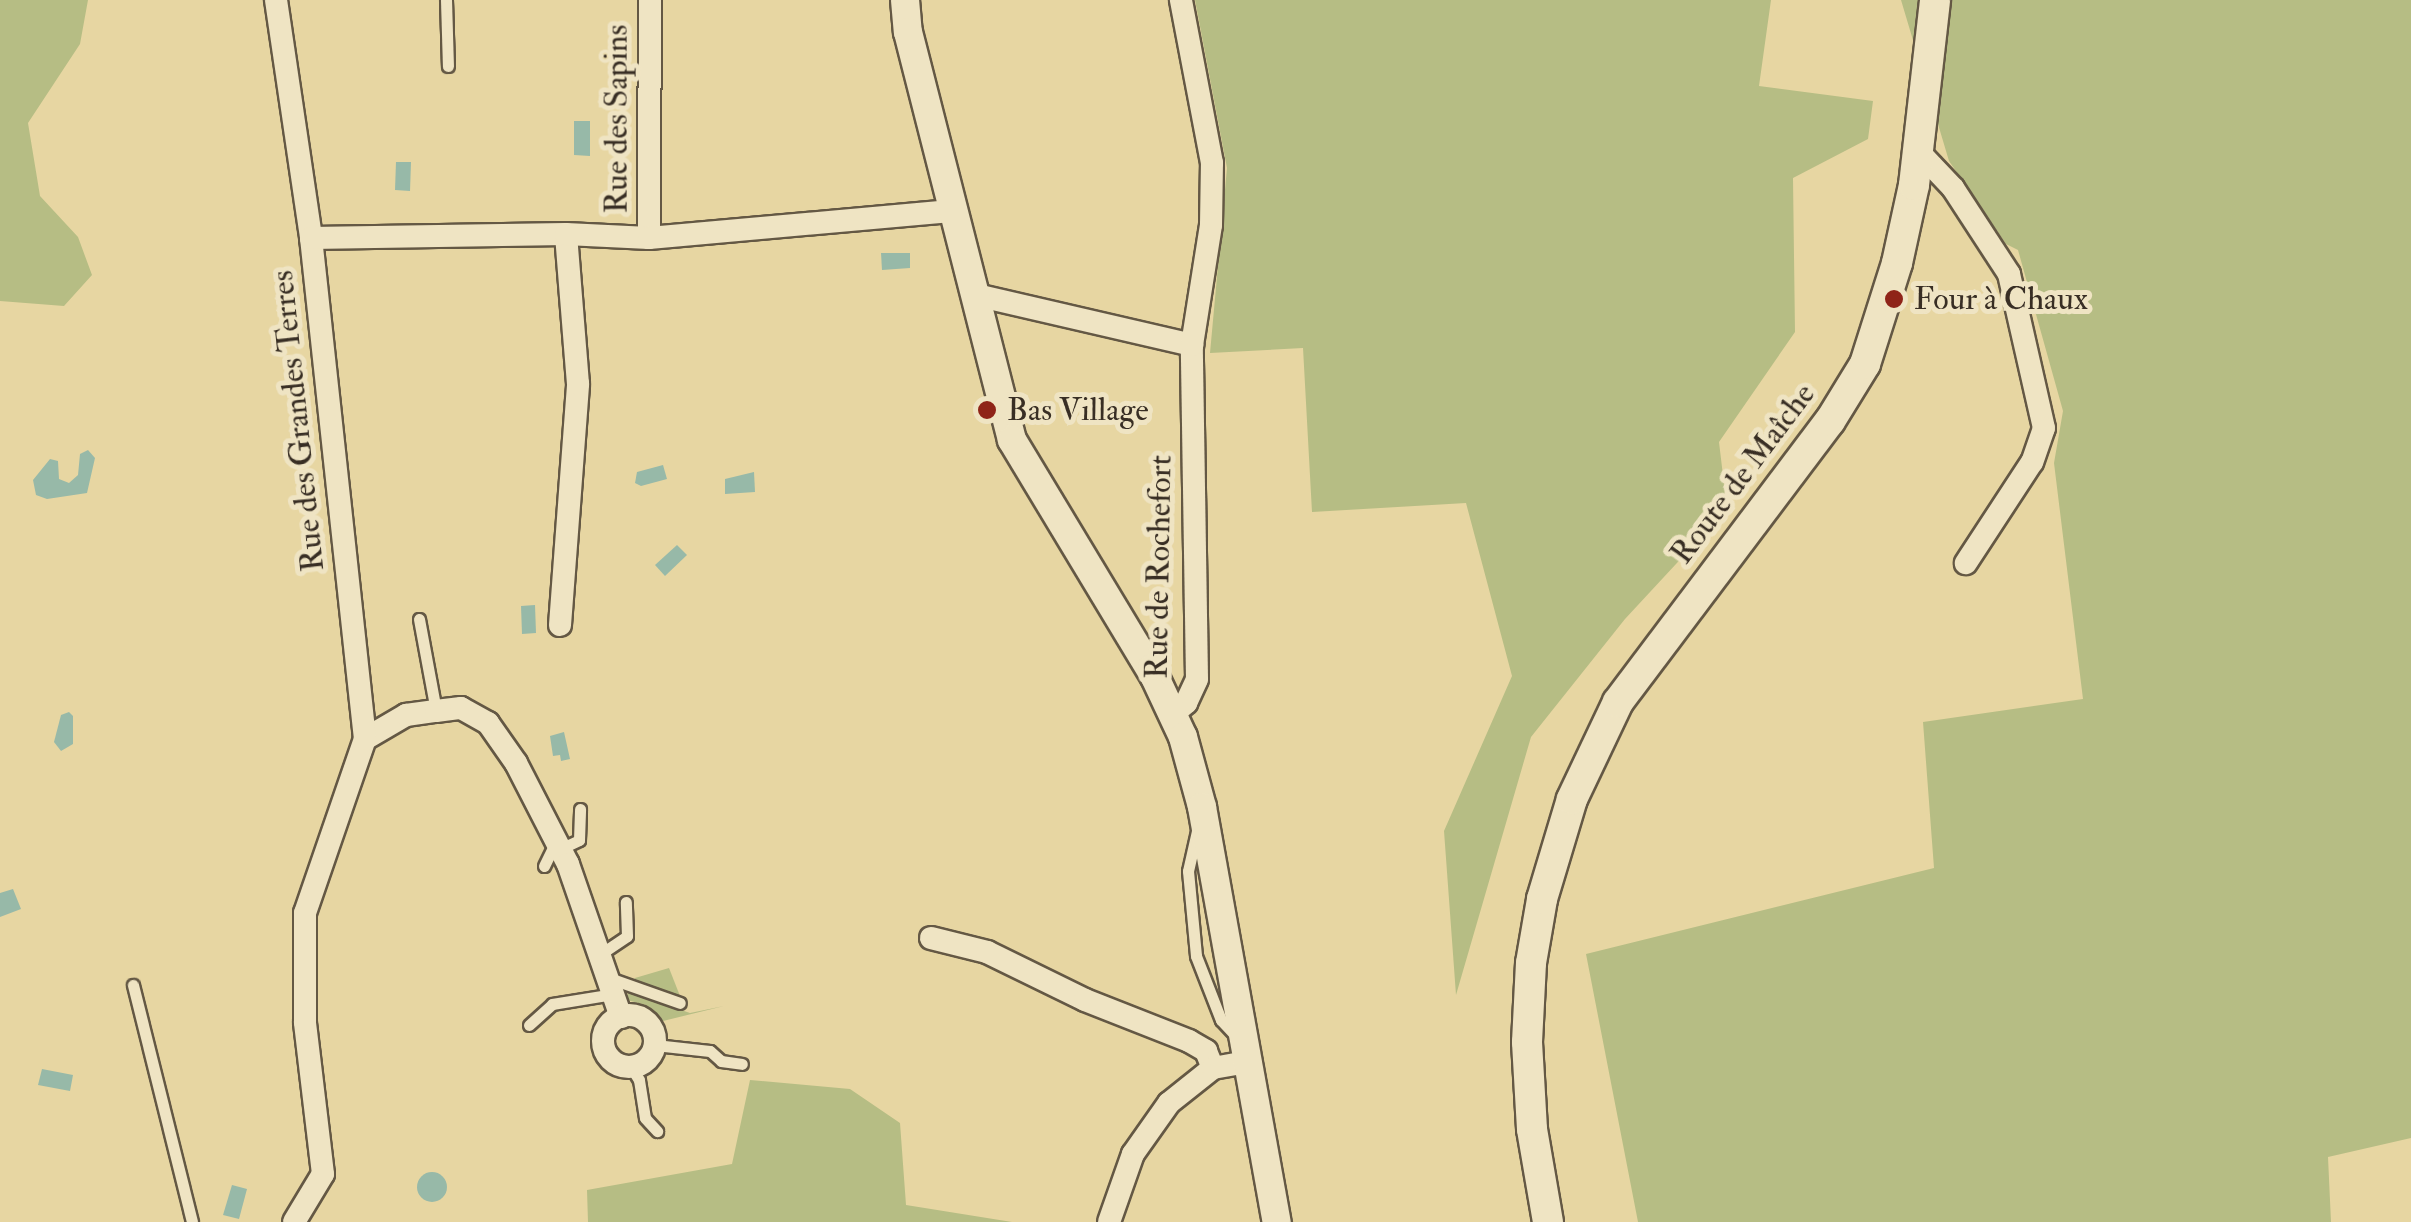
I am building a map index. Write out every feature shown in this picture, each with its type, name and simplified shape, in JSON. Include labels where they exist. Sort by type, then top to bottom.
[{"type":"main road","name":"Route de Maîche","points":[[1548,1222],[1532,1129],[1527,1042],[1531,964],[1542,899],[1572,799],[1618,702],[1830,422],[1865,364],[1898,263],[1918,151],[1935,0]]},
{"type":"street","points":[[276,0],[311,238]]},
{"type":"street","name":"Rue des Sapins","points":[[648,238],[650,0]]},
{"type":"street","points":[[905,0],[908,32],[1012,440],[1174,713],[1202,808],[1277,1222]]},
{"type":"street","name":"Rue de Rochefort","points":[[1174,713],[1186,703],[1197,678],[1192,345],[1211,225],[1212,162],[1181,0]]},
{"type":"street","points":[[1918,151],[1953,188],[2009,274],[2044,428],[2032,462],[1966,564]]},
{"type":"street","name":"Rue des Grandes Terres","points":[[294,1222],[322,1174],[305,1022],[305,913],[364,740],[311,238],[566,234],[648,238],[954,211]]},
{"type":"street","points":[[560,624],[578,384],[566,234]]},
{"type":"street","points":[[976,295],[1192,345]]},
{"type":"street","points":[[364,740],[406,715],[460,708],[488,723],[516,763],[602,953],[621,1017]]},
{"type":"street","points":[[931,938],[987,952],[1085,1000],[1189,1041],[1206,1051],[1213,1068]]},
{"type":"street","points":[[621,1017],[646,1022],[655,1045],[647,1060],[631,1067],[615,1064],[603,1043],[608,1027],[621,1017]]},
{"type":"street","points":[[1109,1222],[1133,1154],[1168,1102],[1213,1068],[1246,1054]]},
{"type":"lane","points":[[446,0],[448,66]]},
{"type":"lane","points":[[419,619],[436,711]]},
{"type":"lane","points":[[554,852],[579,840],[580,809]]},
{"type":"lane","points":[[602,953],[626,936],[626,902]]},
{"type":"lane","points":[[133,985],[192,1222]]},
{"type":"lane","points":[[529,1025],[552,1004],[611,986],[680,1004]]},
{"type":"lane","points":[[655,1045],[710,1051],[720,1061],[742,1064]]},
{"type":"lane","points":[[631,1067],[639,1080],[645,1118],[657,1131]]},
{"type":"green space","points":[[0,0],[88,0],[80,44],[28,123],[40,196],[78,237],[92,275],[64,306],[0,301]]},
{"type":"green space","points":[[1195,0],[1771,0],[1759,86],[1873,101],[1868,139],[1793,178],[1795,332],[1719,442],[1727,509],[1625,619],[1531,737],[1456,995],[1444,831],[1512,676],[1466,503],[1312,512],[1303,348],[1210,353],[1227,168]]},
{"type":"green space","points":[[1901,0],[2411,0],[2411,1138],[2328,1157],[2331,1222],[1638,1222],[1586,954],[1934,868],[1923,722],[2083,699],[2054,463],[2063,411],[2018,250],[2006,244],[1949,161]]},
{"type":"green space","points":[[669,968],[680,996],[634,980],[635,978]]},
{"type":"green space","points":[[628,992],[690,1013],[724,1006],[663,1021],[646,1005],[627,1000]]},
{"type":"green space","points":[[750,1080],[850,1089],[900,1123],[906,1205],[1012,1222],[588,1222],[587,1190],[732,1164]]},
{"type":"shaded area","points":[[574,121],[590,121],[590,156],[574,155]]},
{"type":"shaded area","points":[[396,162],[411,162],[410,191],[395,190]]},
{"type":"shaded area","points":[[881,253],[910,253],[910,268],[882,270]]},
{"type":"shaded area","points":[[88,450],[95,458],[87,493],[47,499],[36,495],[33,480],[50,459],[58,461],[59,479],[69,483],[78,475],[80,454]]},
{"type":"shaded area","points":[[663,465],[667,479],[641,486],[635,483],[637,472]]},
{"type":"shaded area","points":[[754,472],[755,492],[725,494],[725,479]]},
{"type":"shaded area","points":[[677,545],[687,555],[665,576],[655,565]]},
{"type":"shaded area","points":[[535,605],[536,633],[522,634],[521,606]]},
{"type":"shaded area","points":[[69,712],[73,716],[73,744],[61,751],[54,742],[61,715]]},
{"type":"shaded area","points":[[564,732],[570,759],[561,761],[560,755],[553,756],[550,736]]},
{"type":"shaded area","points":[[13,889],[21,909],[0,917],[0,893]]},
{"type":"shaded area","points":[[42,1069],[73,1075],[70,1091],[38,1085]]},
{"type":"shaded area","points":[[432,1172],[446,1181],[447,1187],[438,1201],[432,1202],[418,1193],[417,1187],[426,1173]]},
{"type":"shaded area","points":[[232,1185],[247,1189],[239,1219],[223,1215]]},
{"type":"place","name":"Four à Chaux","points":[[1894,299]]},
{"type":"place","name":"Bas Village","points":[[987,410]]}]
